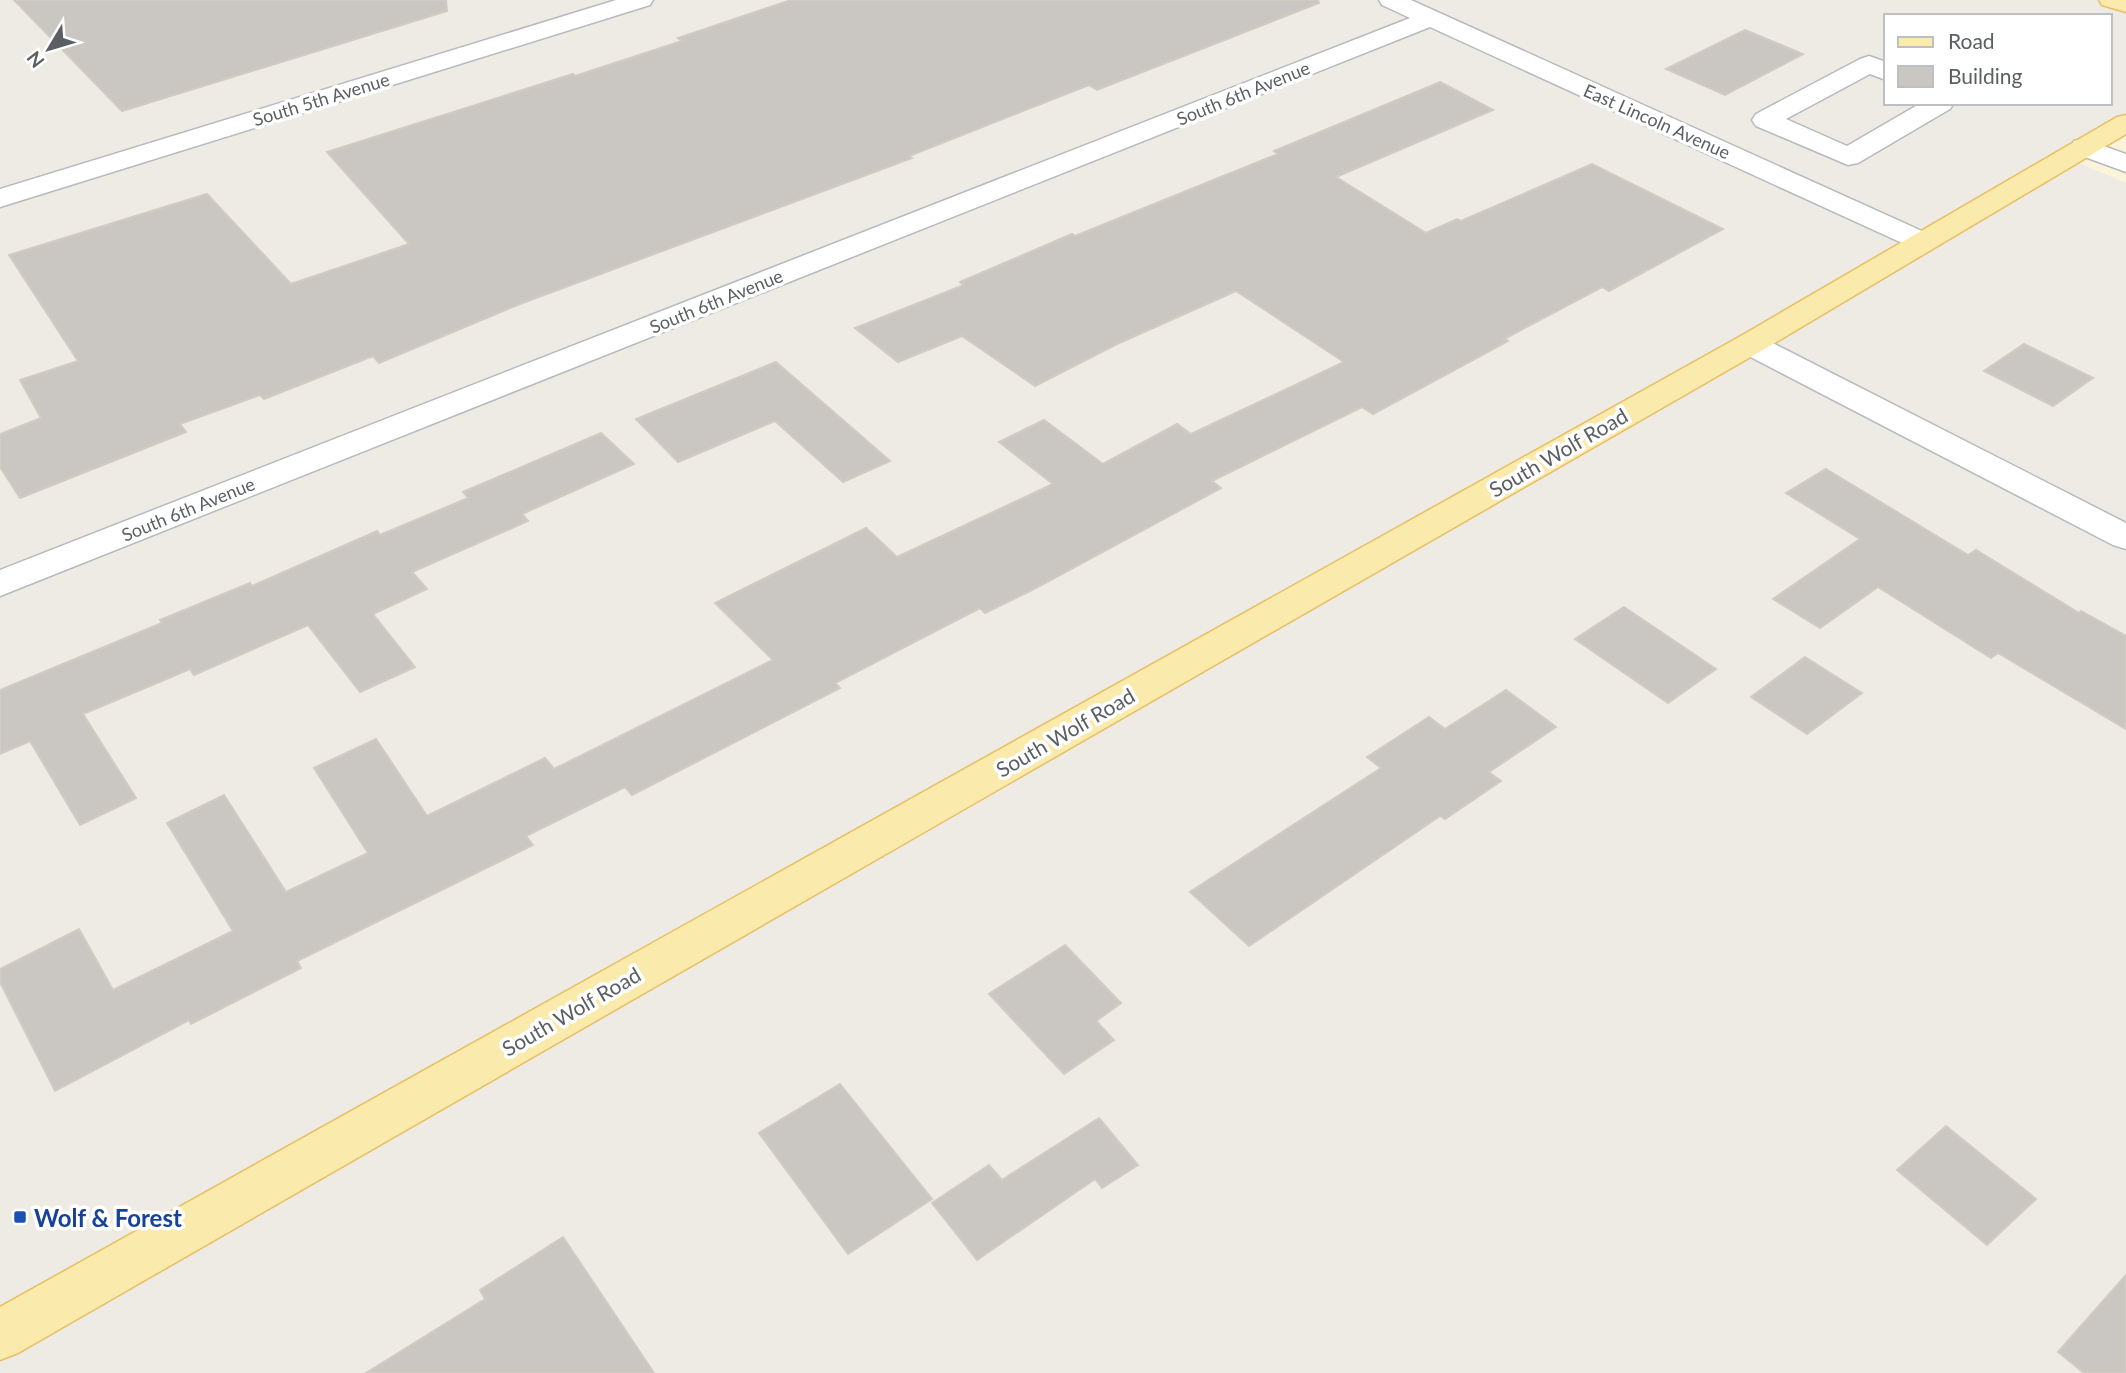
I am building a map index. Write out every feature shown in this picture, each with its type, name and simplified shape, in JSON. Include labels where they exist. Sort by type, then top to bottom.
[{"type":"main road","points":[[2111,0],[2126,5]]},
{"type":"main road","name":"South Wolf Road","points":[[0,1335],[1749,344],[2126,122]]},
{"type":"street","name":"South 5th Avenue","points":[[0,198],[641,0]]},
{"type":"street","name":"East Lincoln Avenue","points":[[1391,0],[1923,242]]},
{"type":"street","name":"South 6th Avenue","points":[[0,584],[1431,18]]},
{"type":"street","points":[[1712,146],[1869,64],[1884,71]]},
{"type":"street","points":[[1765,120],[1847,156],[1937,105]]},
{"type":"street","points":[[2084,147],[2126,164]]},
{"type":"street","points":[[1749,344],[2126,537]]},
{"type":"shaded area","points":[[2126,133],[2126,183],[2076,162]]},
{"type":"building","points":[[14,0],[446,0],[447,11],[122,111]]},
{"type":"building","points":[[791,0],[1318,0],[1319,3],[1097,90],[1089,85],[909,156],[912,158],[520,304],[379,363],[373,356],[264,399],[260,395],[180,424],[186,432],[20,498],[0,467],[0,434],[41,418],[20,380],[78,361],[9,255],[207,194],[291,284],[409,244],[327,152],[682,41],[678,38]]},
{"type":"building","points":[[1745,30],[1803,54],[1725,95],[1666,69]]},
{"type":"building","points":[[1440,82],[1493,110],[1336,177],[1426,233],[1457,219],[1461,221],[1592,164],[1723,229],[1609,291],[1602,287],[1373,414],[1362,407],[1212,481],[1221,488],[1034,589],[985,613],[980,608],[835,683],[840,688],[632,795],[625,787],[526,836],[533,845],[297,961],[301,968],[191,1024],[189,1020],[55,1091],[0,982],[0,969],[79,929],[113,990],[233,931],[167,823],[224,795],[286,892],[368,853],[314,768],[376,739],[427,816],[545,758],[554,769],[773,660],[715,603],[866,528],[897,557],[1053,484],[999,442],[1044,420],[1103,464],[1177,424],[1191,434],[1344,362],[1236,291],[1117,344],[1035,386],[962,336],[898,362],[855,328],[964,285],[960,282],[1072,234],[1075,236],[1278,154],[1274,151]]},
{"type":"building","points":[[2024,344],[2093,378],[2053,406],[1984,371]]},
{"type":"building","points":[[776,362],[890,461],[843,482],[775,421],[678,462],[636,419]]},
{"type":"building","points":[[601,433],[634,464],[522,514],[528,521],[412,572],[427,589],[373,614],[415,667],[360,692],[308,625],[194,675],[190,669],[83,714],[136,798],[80,825],[30,741],[0,754],[0,690],[162,623],[160,620],[250,583],[252,586],[377,531],[380,535],[468,498],[463,492]]},
{"type":"building","points":[[1826,469],[1968,555],[1976,550],[2079,613],[2081,611],[2126,636],[2126,729],[1998,653],[1991,658],[1878,587],[1820,628],[1773,599],[1860,539],[1786,493]]},
{"type":"building","points":[[1624,607],[1716,669],[1668,703],[1575,639]]},
{"type":"building","points":[[1805,657],[1862,693],[1807,734],[1751,697]]},
{"type":"building","points":[[1506,690],[1556,727],[1489,772],[1501,781],[1445,819],[1440,816],[1249,946],[1190,892],[1381,768],[1367,757],[1429,717],[1445,729]]},
{"type":"building","points":[[1065,945],[1121,1003],[1096,1021],[1114,1040],[1064,1074],[989,994]]},
{"type":"building","points":[[840,1084],[932,1199],[848,1254],[759,1133]]},
{"type":"building","points":[[1099,1118],[1138,1165],[1102,1188],[1095,1179],[977,1260],[932,1203],[989,1165],[1002,1180]]},
{"type":"building","points":[[1946,1126],[2036,1199],[1987,1245],[1897,1170]]},
{"type":"building","points":[[563,1237],[654,1373],[366,1373],[485,1299],[480,1290]]},
{"type":"building","points":[[2126,1275],[2126,1373],[2084,1373],[2058,1352]]},
{"type":"place","name":"Wolf & Forest","points":[[20,1217]]}]
